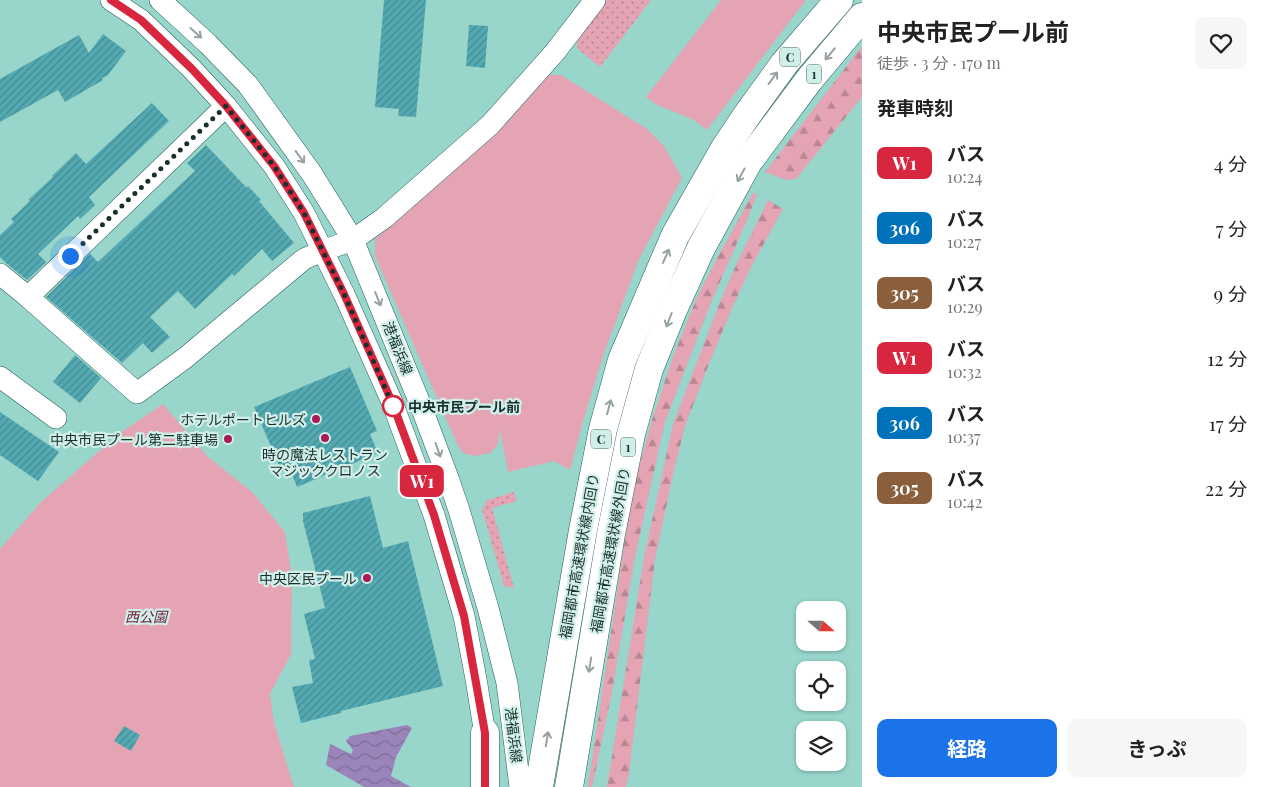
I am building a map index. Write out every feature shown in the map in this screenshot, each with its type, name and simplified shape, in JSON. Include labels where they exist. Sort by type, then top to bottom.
[{"type":"highway","name":"福岡都市高速環状線内回り","points":[[539,787],[583,530],[603,429],[622,360],[675,236],[725,148],[784,64],[839,0]]},
{"type":"highway","name":"福岡都市高速環状線外回り","points":[[569,787],[610,534],[631,434],[649,369],[701,248],[748,162],[809,80],[862,17]]},
{"type":"highway","points":[[485,733],[485,787]]},
{"type":"street","name":"港福浜線","points":[[111,0],[141,20],[192,69],[226,106],[274,166],[304,213],[344,294],[392,402],[434,515],[464,616],[485,733],[492,787]]},
{"type":"street","name":"港福浜線","points":[[160,0],[208,44],[248,85],[312,174],[353,240],[419,401],[459,510],[488,608],[507,683],[520,787]]},
{"type":"street","points":[[1,278],[28,296],[137,393],[185,358],[304,259],[353,240],[384,218],[490,125],[555,52],[595,0]]},
{"type":"street","points":[[28,296],[226,106]]},
{"type":"street","points":[[0,377],[56,418]]},
{"type":"green space","points":[[606,0],[651,0],[600,67],[578,49],[576,39]]},
{"type":"green space","points":[[721,0],[806,0],[707,130],[692,119],[657,105],[646,97]]},
{"type":"green space","points":[[862,46],[862,97],[796,179],[786,180],[765,172]]},
{"type":"green space","points":[[547,75],[561,75],[647,129],[664,146],[682,178],[638,261],[603,356],[570,470],[554,461],[508,472],[500,430],[498,444],[490,453],[475,456],[463,453],[457,444],[375,256],[375,239],[466,160]]},
{"type":"green space","points":[[753,193],[757,194],[748,218],[712,300],[665,422],[635,557],[611,697],[592,787],[588,787],[632,492],[652,420],[674,354],[698,295]]},
{"type":"green space","points":[[768,200],[783,209],[750,269],[733,306],[685,426],[655,559],[629,774],[626,787],[607,787],[644,557],[673,424],[720,302]]},
{"type":"green space","name":"西公園","points":[[163,404],[208,457],[252,492],[285,532],[292,578],[291,654],[270,694],[274,723],[294,787],[0,787],[0,549],[41,502],[120,433]]},
{"type":"green space","points":[[514,492],[517,501],[492,508],[514,588],[504,586],[482,510],[487,500]]},
{"type":"water","points":[[407,725],[412,728],[396,757],[391,776],[411,787],[364,787],[326,765],[330,744],[351,754],[353,750],[346,741],[350,736]]},
{"type":"building","points":[[384,0],[426,0],[416,117],[398,116],[399,109],[375,107]]},
{"type":"building","points":[[469,25],[488,26],[485,68],[466,66]]},
{"type":"building","points":[[103,34],[126,51],[108,75],[102,78],[103,80],[65,102],[58,90],[0,122],[0,79],[79,35],[89,53]]},
{"type":"building","points":[[152,103],[169,121],[89,197],[95,205],[80,219],[78,216],[38,254],[46,262],[27,280],[0,257],[0,235],[14,222],[11,219],[76,153],[86,164]]},
{"type":"building","points":[[206,145],[261,200],[259,201],[294,243],[272,261],[262,249],[195,309],[178,291],[150,317],[170,337],[152,353],[143,343],[122,363],[46,297],[90,254],[98,262],[195,171],[187,163]]},
{"type":"building","points":[[75,355],[101,378],[80,403],[53,382]]},
{"type":"building","name":"ホテルポートヒルズ","points":[[350,367],[377,431],[370,434],[378,453],[297,487],[290,469],[282,472],[254,407]]},
{"type":"building","points":[[0,412],[59,452],[38,481],[0,455]]},
{"type":"building","name":"中央区民プール","points":[[370,496],[383,548],[408,541],[443,686],[341,711],[341,713],[301,723],[292,687],[313,683],[309,660],[315,659],[304,614],[325,608],[303,521],[303,513]]},
{"type":"building","points":[[124,726],[140,735],[131,751],[114,741]]},
{"type":"bus line","name":"W1","points":[[111,0],[141,20],[192,69],[226,106],[274,166],[304,213],[344,294],[392,402],[434,515],[464,616],[485,733],[485,787]]},
{"type":"place","name":"中央市民プール前","points":[[393,406]]},
{"type":"place","name":"ホテルポートヒルズ","points":[[316,419]]},
{"type":"place","name":"時の魔法レストラン マジッククロノス","points":[[325,438]]},
{"type":"place","name":"中央市民プール第二駐車場","points":[[228,439]]},
{"type":"place","name":"中央区民プール","points":[[367,578]]},
{"type":"route","points":[[70,256],[226,106],[274,166],[304,213],[344,294],[393,406]]}]
